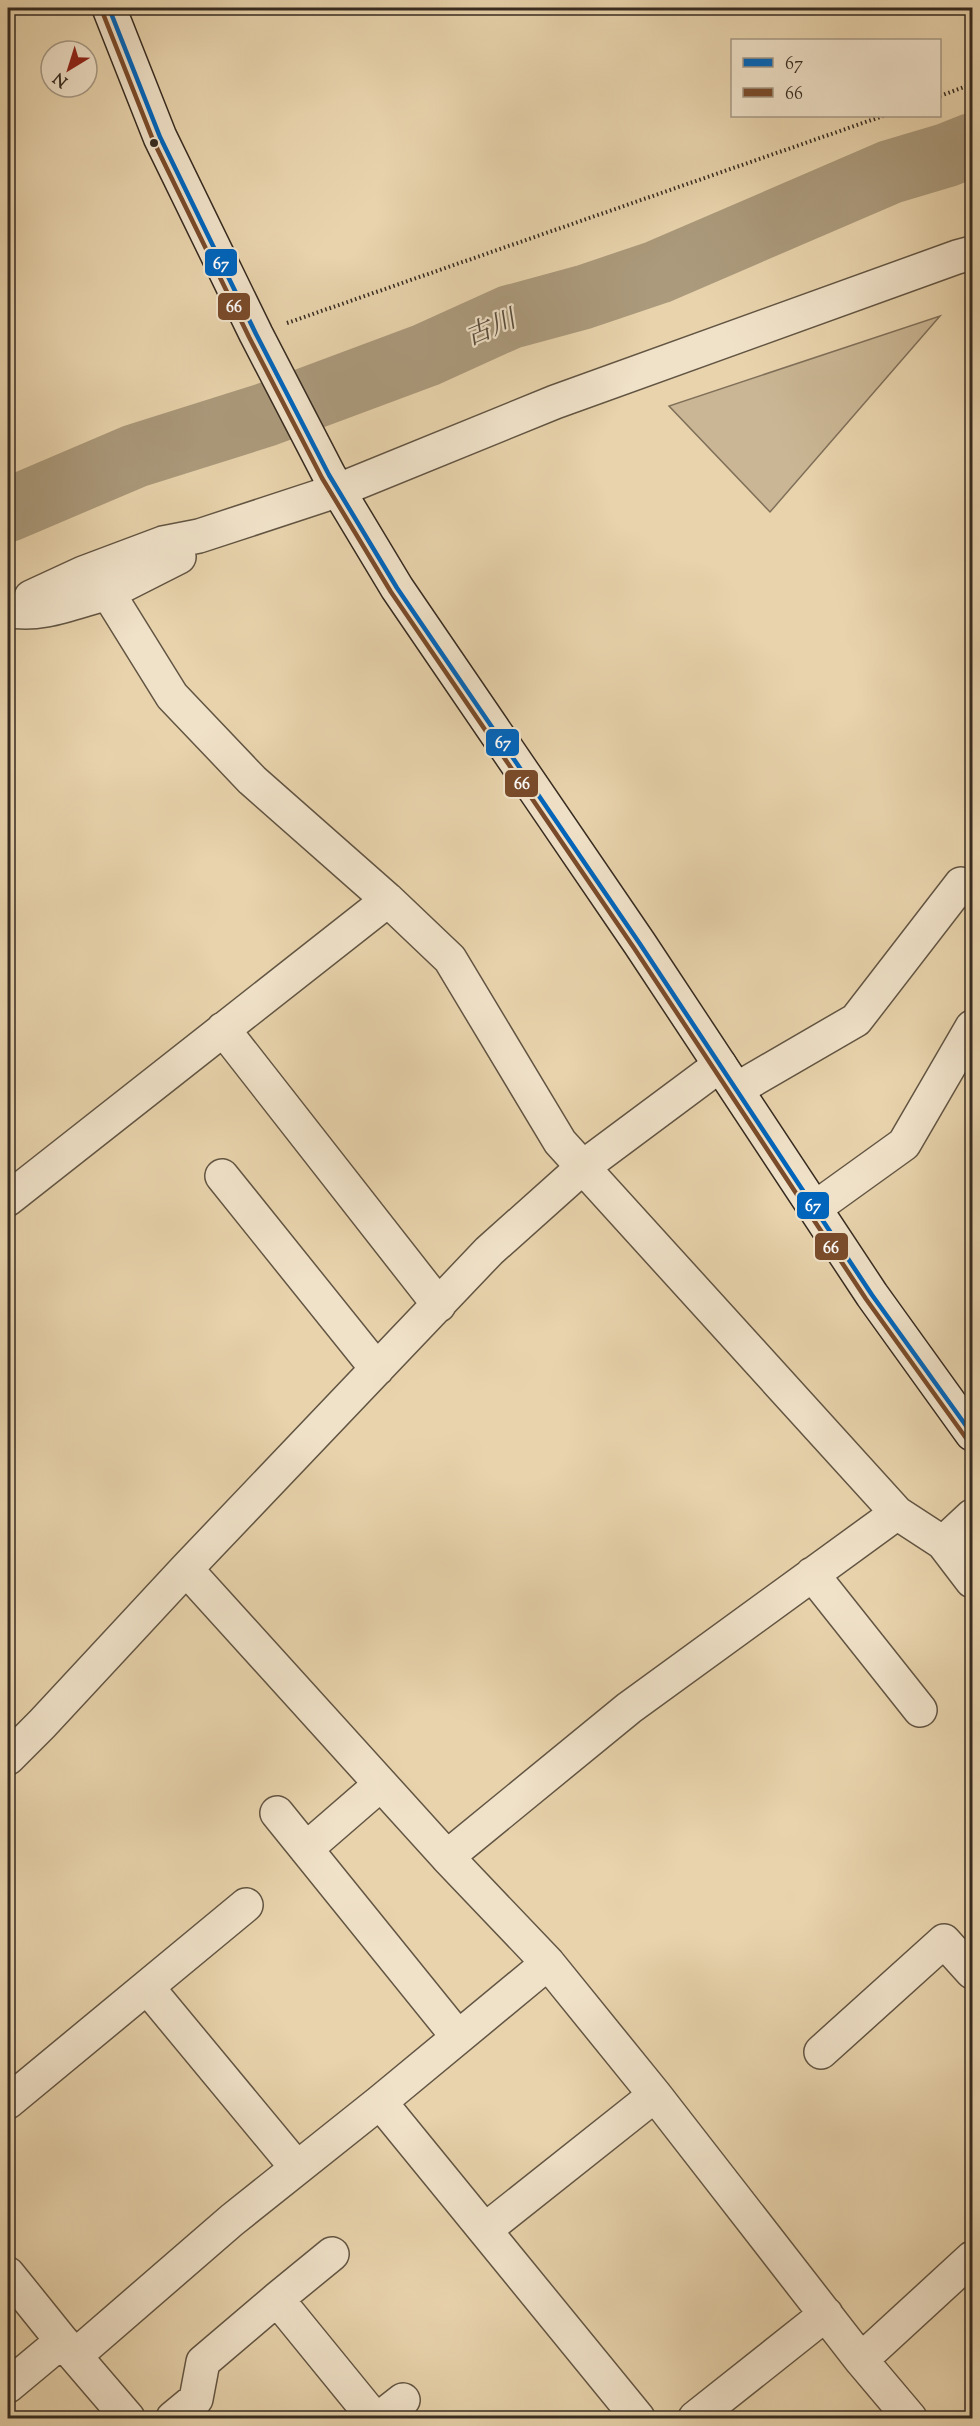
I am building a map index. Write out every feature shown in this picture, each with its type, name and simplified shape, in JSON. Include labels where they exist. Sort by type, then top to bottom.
[{"type":"street","points":[[109,8],[160,137],[260,344],[334,482],[397,588],[640,944],[872,1295],[972,1434]]},
{"type":"street","points":[[8,609],[82,573],[163,543],[199,536],[334,482],[972,253]]},
{"type":"street","points":[[8,609],[20,613],[45,609],[108,592],[178,557],[199,536]]},
{"type":"street","points":[[108,592],[172,696],[252,780],[388,900],[450,959],[560,1142],[897,1513],[943,1543],[972,1581]]},
{"type":"street","points":[[8,1758],[489,1251],[583,1167],[728,1077],[856,1020],[961,884],[972,892]]},
{"type":"street","points":[[8,1199],[388,900]]},
{"type":"street","points":[[815,1208],[904,1144],[972,1027]]},
{"type":"street","points":[[223,1029],[439,1305]]},
{"type":"street","points":[[222,1176],[377,1369]]},
{"type":"street","points":[[447,1857],[629,1708],[897,1513]]},
{"type":"street","points":[[943,1543],[972,1516]]},
{"type":"street","points":[[186,1569],[447,1857],[548,1963],[655,2095],[861,2360],[910,2418]]},
{"type":"street","points":[[812,1574],[920,1710]]},
{"type":"street","points":[[306,1849],[381,1784]]},
{"type":"street","points":[[276,1813],[458,2037]]},
{"type":"street","points":[[8,2102],[246,1905]]},
{"type":"street","points":[[821,2052],[944,1941],[972,1972]]},
{"type":"street","points":[[8,2386],[68,2349],[380,2102],[548,1963]]},
{"type":"street","points":[[147,1987],[297,2168]]},
{"type":"street","points":[[485,2230],[655,2095]]},
{"type":"street","points":[[380,2102],[638,2418]]},
{"type":"street","points":[[172,2418],[196,2399],[203,2362],[332,2254]]},
{"type":"street","points":[[861,2360],[972,2258]]},
{"type":"street","points":[[8,2274],[68,2349],[128,2418]]},
{"type":"street","points":[[277,2300],[374,2418]]},
{"type":"street","points":[[695,2418],[826,2314]]},
{"type":"path","points":[[941,95],[972,84]]},
{"type":"path","points":[[260,344],[880,117]]},
{"type":"shaded area","points":[[940,316],[770,512],[669,406]]},
{"type":"waterway","name":"古川","points":[[8,510],[135,456],[265,415],[426,355],[510,317],[584,297],[658,272],[890,172],[972,145]]},
{"type":"transit line","name":"67","points":[[109,8],[160,137],[256,334],[329,475],[397,588],[640,944],[872,1295],[972,1434]]},
{"type":"transit line","name":"66","points":[[102,11],[153,140],[249,337],[322,478],[391,592],[634,948],[866,1299],[966,1438]]}]
